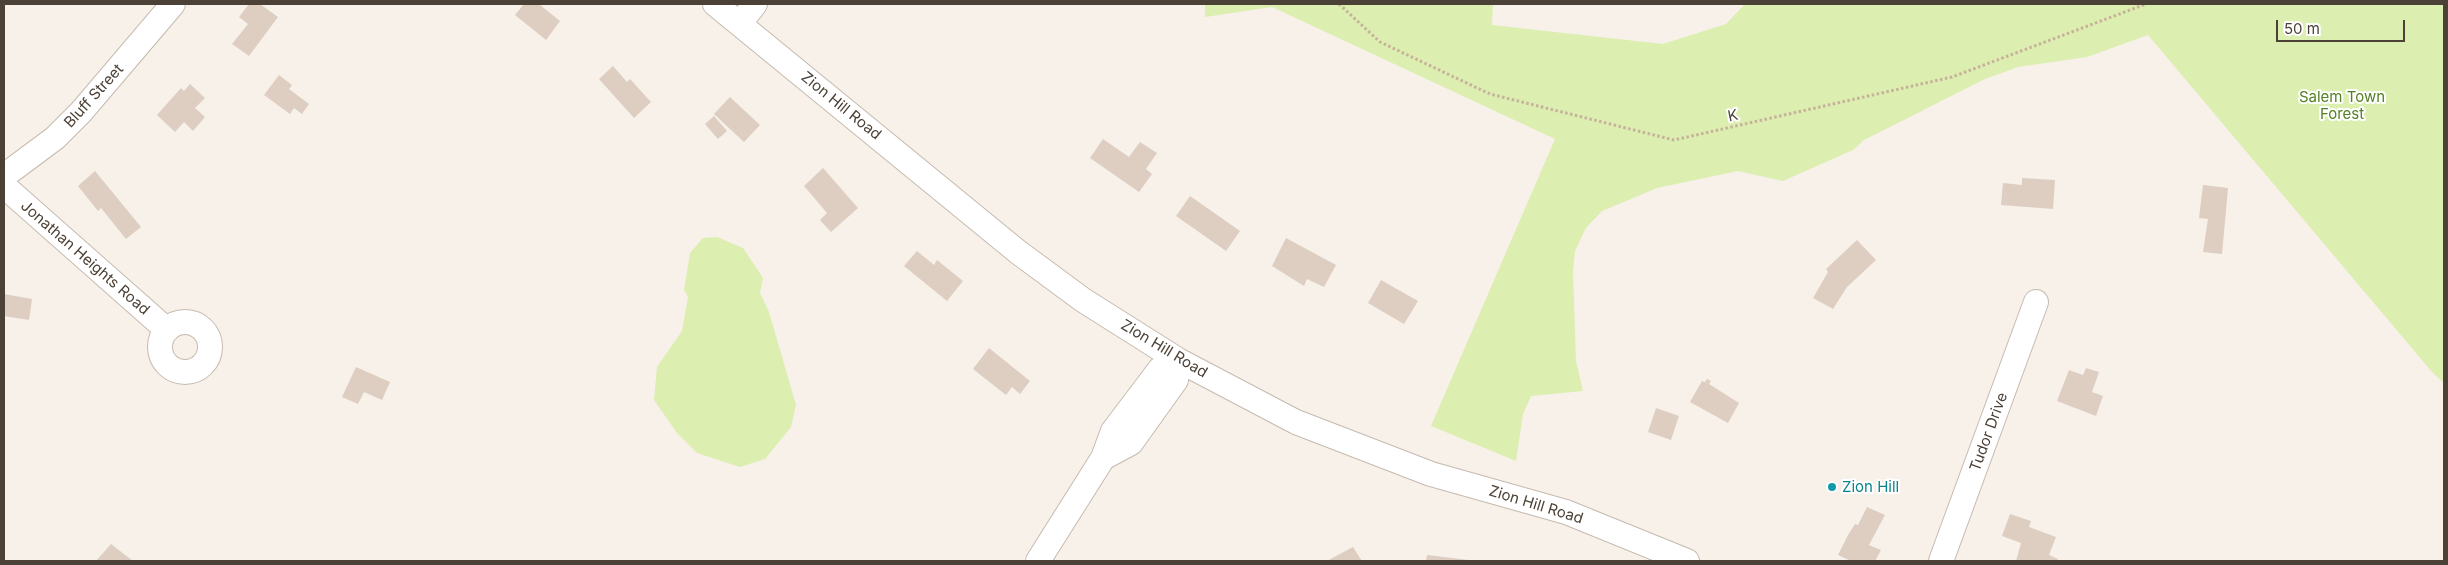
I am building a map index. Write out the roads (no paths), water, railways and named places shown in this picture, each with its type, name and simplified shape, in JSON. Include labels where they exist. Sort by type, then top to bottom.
[{"type":"street","name":"Bluff Street","points":[[4,176],[55,138],[81,112],[173,4]]},
{"type":"street","name":"Zion Hill Road","points":[[715,4],[1024,257],[1083,300],[1178,360],[1296,422],[1431,474],[1566,512],[1687,561]]},
{"type":"street","points":[[740,23],[755,4]]},
{"type":"street","name":"Jonathan Heights Road","points":[[4,186],[167,330]]},
{"type":"street","name":"Tudor Drive","points":[[1941,561],[2036,302]]},
{"type":"street","points":[[1038,561],[1103,458],[1113,431],[1160,369],[1178,360]]},
{"type":"place","name":"Zion Hill","points":[[1832,487]]},
{"type":"park label","name":"Salem Town Forest","points":[[2342,106]]}]
